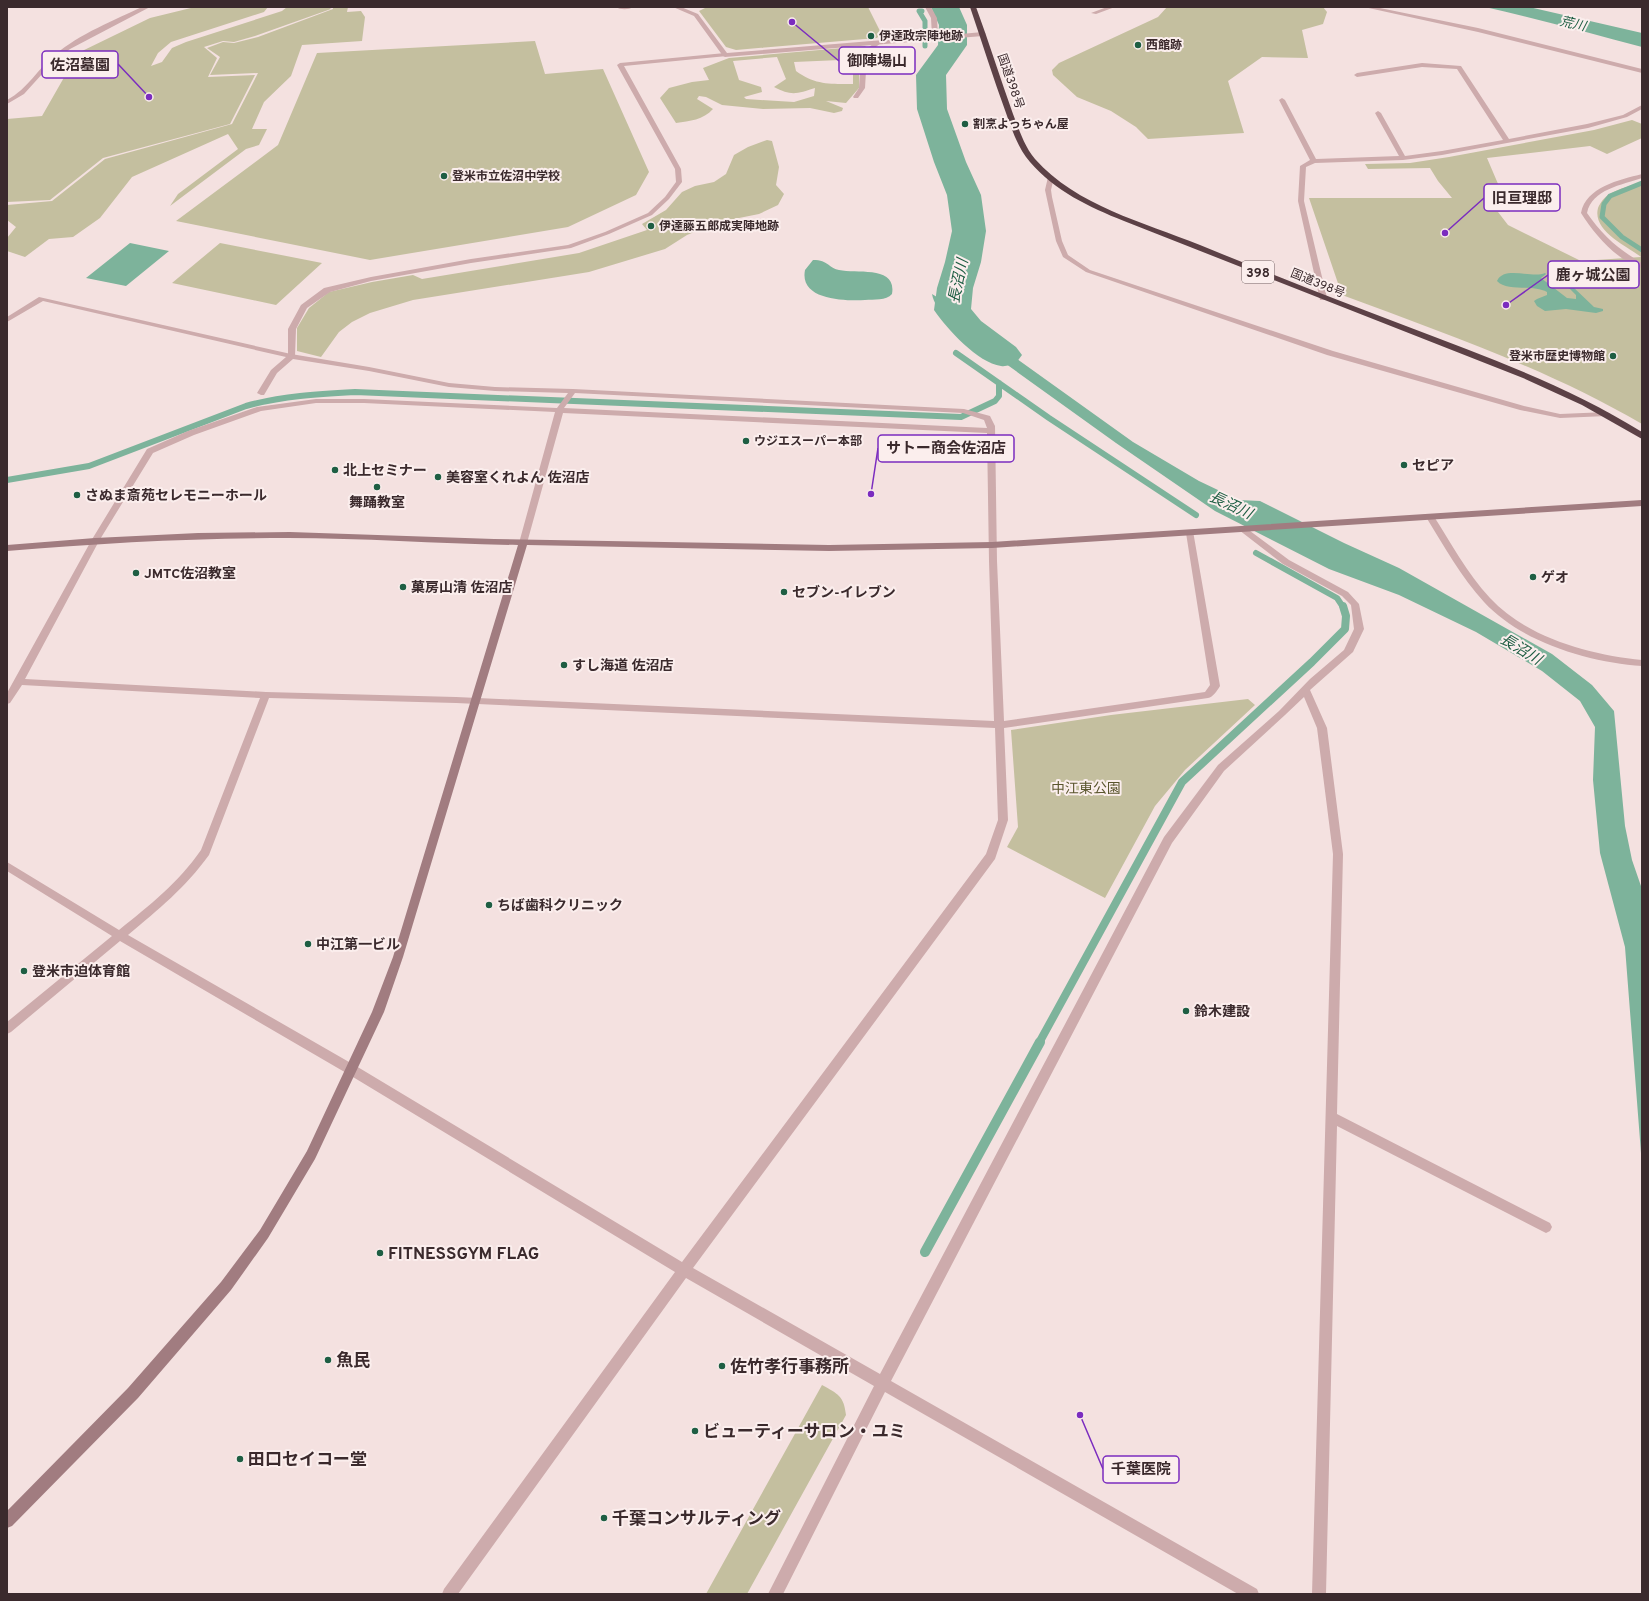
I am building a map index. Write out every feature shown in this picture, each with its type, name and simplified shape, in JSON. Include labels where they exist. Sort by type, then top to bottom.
[{"type":"highway","name":"国道398号","points":[[973,7],[1000,89],[1018,137],[1032,160],[1071,192],[1122,217],[1323,298],[1502,365],[1562,391],[1607,414],[1642,436]]},
{"type":"street","points":[[7,102],[18,98],[29,88],[45,66],[59,53],[133,12],[147,7]]},
{"type":"street","points":[[619,7],[630,7]]},
{"type":"street","points":[[676,7],[696,15],[725,55]]},
{"type":"street","points":[[928,7],[934,18],[937,38]]},
{"type":"street","points":[[1094,13],[1112,7]]},
{"type":"street","points":[[1367,7],[1478,30],[1642,71]]},
{"type":"street","points":[[261,393],[274,372],[291,356],[292,329],[304,307],[327,290],[371,279],[471,261],[569,247],[607,233],[650,214],[667,198],[679,182],[678,169],[620,65],[983,34]]},
{"type":"street","points":[[856,97],[862,88],[864,53],[879,42]]},
{"type":"street","points":[[1357,75],[1422,65],[1459,67],[1508,141]]},
{"type":"street","points":[[1282,100],[1314,162]]},
{"type":"street","points":[[1323,298],[1301,201],[1303,166],[1314,162],[1403,158],[1442,153],[1588,126],[1626,116],[1642,107]]},
{"type":"street","points":[[1378,114],[1403,158]]},
{"type":"street","points":[[1642,176],[1597,193],[1588,200],[1584,213],[1604,240],[1622,255],[1642,266]]},
{"type":"street","points":[[1051,177],[1048,190],[1059,241],[1065,256],[1088,271],[1330,353],[1523,408],[1560,416],[1607,414]]},
{"type":"street","points":[[7,320],[42,299],[291,356],[369,369],[449,385],[495,389],[573,391],[964,411],[988,418],[991,426],[992,545],[1003,820],[991,856],[684,1270],[448,1594]]},
{"type":"street","points":[[7,1521],[133,1393],[226,1286],[264,1234],[311,1154],[352,1070],[378,1012],[398,956],[523,543],[560,409],[573,391]]},
{"type":"street","points":[[7,701],[19,682],[95,541],[150,451],[191,433],[260,409],[316,401],[364,400],[991,431]]},
{"type":"street","points":[[7,548],[95,541],[198,536],[290,535],[523,543],[829,548],[992,545],[1243,530],[1642,503]]},
{"type":"street","points":[[1430,517],[1466,574],[1488,601],[1511,619],[1542,638],[1578,653],[1614,661],[1642,663]]},
{"type":"street","points":[[775,1594],[883,1382],[1168,840],[1221,768],[1348,652],[1359,629],[1355,604],[1345,594],[1286,562],[1243,530]]},
{"type":"street","points":[[19,682],[266,695],[475,701],[998,725],[1208,695],[1215,686],[1190,533]]},
{"type":"street","points":[[1306,689],[1322,728],[1338,854],[1319,1594]]},
{"type":"street","points":[[7,1029],[171,893],[193,869],[205,852],[266,695]]},
{"type":"street","points":[[7,866],[119,935],[352,1070],[684,1270],[883,1382],[1252,1594]]},
{"type":"street","points":[[1331,1117],[1546,1227]]},
{"type":"green space","points":[[195,7],[268,7],[264,12],[171,42],[158,53],[151,66],[162,62],[172,48],[186,42],[282,11],[287,7],[329,7],[331,9],[255,36],[234,42],[223,41],[204,47],[217,58],[208,77],[255,75],[230,124],[103,158],[50,200],[7,202],[7,119],[42,116],[78,53],[150,18]]},
{"type":"green space","points":[[333,7],[348,7],[347,12],[361,11],[365,17],[362,41],[302,45],[291,76],[264,102],[252,129],[267,129],[259,145],[246,149],[170,206],[178,194],[238,149],[228,134],[132,177],[100,218],[73,237],[49,239],[25,257],[7,251],[7,238],[16,227],[7,220],[7,205],[52,201],[105,159],[232,124],[258,73],[210,75],[220,57],[207,48],[223,42],[234,43],[258,37],[333,9]]},
{"type":"green space","points":[[707,7],[868,7],[881,33],[877,38],[736,50],[726,47],[699,11]]},
{"type":"green space","points":[[1167,7],[1323,7],[1327,12],[1323,24],[1302,30],[1308,58],[1262,57],[1228,81],[1244,133],[1148,139],[1136,127],[1111,111],[1077,97],[1053,75],[1052,70],[1059,63],[1158,17]]},
{"type":"green space","points":[[535,41],[545,74],[603,69],[649,172],[636,195],[568,227],[370,260],[176,221],[278,145],[317,53]]},
{"type":"green space","points":[[866,46],[859,53],[859,88],[846,103],[826,101],[843,108],[842,111],[834,113],[810,108],[763,109],[722,105],[706,97],[699,96],[697,99],[713,109],[701,118],[676,123],[660,98],[669,88],[692,82],[709,80],[703,68],[729,58]],"holes":[[[777,57],[786,79],[774,87],[790,93],[803,92],[815,88],[814,96],[794,102],[746,99],[744,97],[762,92],[761,87],[739,80],[733,61]],[[840,60],[853,62],[853,84],[830,84],[810,79],[796,71],[794,62]]]},
{"type":"green space","points":[[1632,120],[1642,124],[1642,138],[1607,154],[1590,146],[1487,158],[1510,212],[1498,212],[1508,225],[1581,261],[1641,257],[1605,231],[1600,224],[1598,208],[1606,197],[1617,190],[1642,182],[1642,424],[1606,404],[1533,369],[1457,338],[1342,295],[1309,198],[1452,198],[1438,181],[1430,168],[1368,169],[1365,164],[1410,163],[1449,157],[1594,130]]},
{"type":"green space","points":[[767,140],[772,141],[779,167],[776,185],[784,194],[778,205],[759,214],[729,220],[706,227],[687,235],[665,249],[589,272],[413,300],[370,313],[352,322],[339,332],[321,357],[297,351],[297,328],[309,308],[329,292],[372,282],[413,275],[422,279],[579,253],[647,230],[642,224],[666,210],[682,192],[695,186],[714,182],[726,174],[734,155],[748,147]]},
{"type":"green space","points":[[220,243],[322,263],[276,305],[172,283]]},
{"type":"green space","name":"中江東公園","points":[[1248,699],[1255,705],[1185,770],[1155,806],[1105,898],[1007,847],[1018,827],[1011,730],[1111,715]]},
{"type":"green space","points":[[822,1385],[839,1396],[844,1404],[846,1415],[747,1594],[706,1594]]},
{"type":"water","name":"荒川","points":[[1485,7],[1529,7],[1642,33],[1642,47],[1544,21]]},
{"type":"water","points":[[130,243],[169,251],[126,286],[86,278]]},
{"type":"water","points":[[813,260],[822,261],[839,270],[882,275],[888,279],[892,285],[892,294],[887,298],[876,300],[846,300],[825,297],[816,293],[809,287],[805,280],[805,270]]},
{"type":"water","points":[[1555,272],[1564,274],[1568,278],[1571,285],[1594,307],[1603,309],[1603,311],[1596,313],[1566,309],[1545,311],[1537,306],[1534,301],[1547,295],[1547,292],[1535,288],[1507,286],[1497,281],[1501,276],[1512,273],[1533,275],[1545,273],[1546,274],[1541,278],[1567,298],[1576,299],[1576,295],[1566,285],[1564,278]]},
{"type":"water","points":[[932,294],[961,312],[965,320],[982,334],[1133,442],[1199,481],[1239,500],[1260,501],[1344,543],[1399,568],[1552,654],[1592,685],[1614,711],[1625,826],[1632,860],[1642,889],[1642,1166],[1625,947],[1600,853],[1593,780],[1595,727],[1580,701],[1542,671],[1476,632],[1399,595],[1329,569],[1215,511],[1116,443],[967,336],[941,312]]},
{"type":"waterway","name":"長沼川","points":[[945,7],[953,25],[952,45],[931,75],[932,109],[950,162],[964,195],[969,231],[963,262],[955,288],[952,310],[968,329],[1003,355]]},
{"type":"waterway","points":[[922,11],[919,11],[925,21],[925,31]]},
{"type":"waterway","points":[[1642,183],[1610,196],[1604,204],[1602,217],[1622,237],[1642,250]]},
{"type":"waterway","points":[[956,353],[999,383]]},
{"type":"waterway","points":[[7,480],[89,466],[246,406],[300,396],[355,392],[961,417],[995,401],[999,396],[999,383]]},
{"type":"waterway","points":[[999,383],[1049,418],[1196,515]]},
{"type":"waterway","points":[[1256,553],[1337,598],[1343,607]]},
{"type":"waterway","points":[[1039,1043],[1182,782],[1312,662],[1345,629],[1346,616],[1343,606]]},
{"type":"waterway","points":[[925,1252],[1040,1042]]},
{"type":"place","name":"御陣場山","points":[[792,22]]},
{"type":"place","name":"伊達政宗陣地跡","points":[[871,36]]},
{"type":"place","name":"西館跡","points":[[1138,45]]},
{"type":"place","name":"佐沼墓園","points":[[149,97]]},
{"type":"place","name":"割烹よっちゃん屋","points":[[965,124]]},
{"type":"place","name":"登米市立佐沼中学校","points":[[444,176]]},
{"type":"place","name":"伊達藤五郎成実陣地跡","points":[[651,226]]},
{"type":"place","name":"旧亘理邸","points":[[1445,233]]},
{"type":"place","name":"鹿ヶ城公園","points":[[1506,305]]},
{"type":"place","name":"登米市歴史博物館","points":[[1613,356]]},
{"type":"place","name":"ウジエスーパー本部","points":[[746,441]]},
{"type":"place","name":"セピア","points":[[1404,465]]},
{"type":"place","name":"北上セミナー","points":[[335,470]]},
{"type":"place","name":"美容室くれよん 佐沼店","points":[[438,477]]},
{"type":"place","name":"舞踊教室","points":[[377,487]]},
{"type":"place","name":"サトー商会佐沼店","points":[[871,494]]},
{"type":"place","name":"さぬま斎苑セレモニーホール","points":[[77,495]]},
{"type":"place","name":"JMTC佐沼教室","points":[[136,573]]},
{"type":"place","name":"ゲオ","points":[[1533,577]]},
{"type":"place","name":"菓房山清 佐沼店","points":[[403,587]]},
{"type":"place","name":"セブン-イレブン","points":[[784,592]]},
{"type":"place","name":"すし海道 佐沼店","points":[[564,665]]},
{"type":"place","name":"ちば歯科クリニック","points":[[489,905]]},
{"type":"place","name":"中江第一ビル","points":[[308,944]]},
{"type":"place","name":"登米市迫体育館","points":[[24,971]]},
{"type":"place","name":"鈴木建設","points":[[1186,1011]]},
{"type":"place","name":"FITNESSGYM FLAG","points":[[380,1253]]},
{"type":"place","name":"魚民","points":[[328,1360]]},
{"type":"place","name":"佐竹孝行事務所","points":[[722,1366]]},
{"type":"place","name":"千葉医院","points":[[1080,1415]]},
{"type":"place","name":"ビューティーサロン・ユミ","points":[[695,1431]]},
{"type":"place","name":"田口セイコー堂","points":[[240,1459]]},
{"type":"place","name":"千葉コンサルティング","points":[[604,1518]]}]
